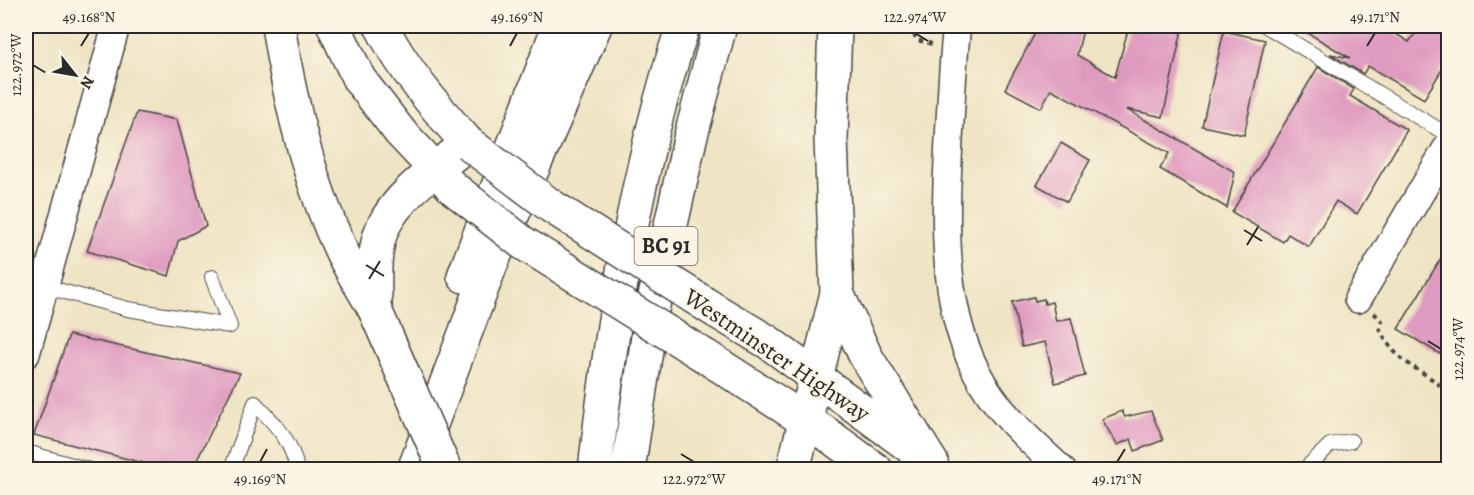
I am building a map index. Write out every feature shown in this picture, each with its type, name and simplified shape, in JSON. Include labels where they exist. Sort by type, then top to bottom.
[{"type":"main road","points":[[278,26],[290,96],[317,189],[341,251],[375,310],[445,470]]},
{"type":"main road","name":"Westminster Highway","points":[[334,26],[360,79],[443,180],[524,243],[806,420],[876,470]]},
{"type":"main road","name":"Westminster Highway","points":[[381,26],[398,58],[430,102],[468,143],[550,206],[768,342],[935,466]]},
{"type":"main road","points":[[398,470],[448,318],[559,26]]},
{"type":"main road","points":[[414,470],[491,264],[595,26]]},
{"type":"main road","name":"BC 91","points":[[595,470],[612,330],[644,171],[682,26]]},
{"type":"main road","name":"BC 91","points":[[628,470],[652,310],[690,139],[720,26]]},
{"type":"main road","points":[[793,470],[837,293],[831,139],[835,26]]},
{"type":"main road","points":[[375,310],[375,262],[384,225],[415,187],[443,180],[468,143]]},
{"type":"main road","points":[[837,293],[866,357],[935,466]]},
{"type":"street","points":[[26,354],[116,26]]},
{"type":"street","points":[[957,26],[946,195],[950,270],[960,335],[976,372],[997,404],[1024,435],[1062,470]]},
{"type":"street","points":[[1358,299],[1449,146]]},
{"type":"lane","points":[[1266,26],[1449,135]]},
{"type":"lane","points":[[43,286],[128,309],[230,326],[212,277]]},
{"type":"lane","points":[[231,470],[255,403],[282,431],[294,456],[297,470]]},
{"type":"lane","points":[[1304,470],[1330,445],[1351,441]]},
{"type":"lane","points":[[26,452],[90,470]]},
{"type":"path","points":[[909,26],[918,40],[936,45]]},
{"type":"path","points":[[1358,299],[1382,321],[1380,329],[1388,348],[1398,359],[1438,383],[1449,393]]},
{"type":"building","points":[[1039,26],[1084,26],[1077,55],[1115,77],[1129,26],[1174,26],[1182,30],[1163,117],[1126,109],[1235,172],[1227,208],[1160,169],[1169,153],[1051,89],[1041,108],[1005,89]]},
{"type":"building","points":[[1296,26],[1383,26],[1409,42],[1421,26],[1449,26],[1449,58],[1424,99],[1368,66],[1363,74],[1330,54],[1350,58]]},
{"type":"building","points":[[1224,31],[1265,40],[1244,135],[1202,126]]},
{"type":"building","points":[[1318,67],[1354,89],[1350,96],[1407,130],[1357,214],[1336,201],[1309,247],[1288,234],[1283,242],[1232,212]]},
{"type":"building","points":[[137,112],[177,120],[206,226],[178,241],[169,276],[87,251]]},
{"type":"building","points":[[1061,143],[1090,160],[1067,202],[1037,185]]},
{"type":"building","points":[[1449,245],[1449,340],[1440,354],[1398,329]]},
{"type":"building","points":[[1034,297],[1035,301],[1044,299],[1045,304],[1052,302],[1056,321],[1071,318],[1085,376],[1055,383],[1045,342],[1022,347],[1012,302]]},
{"type":"building","points":[[69,335],[240,373],[192,470],[171,470],[34,435]]},
{"type":"building","points":[[1122,411],[1125,417],[1151,411],[1163,440],[1135,451],[1131,439],[1117,445],[1102,419]]}]
